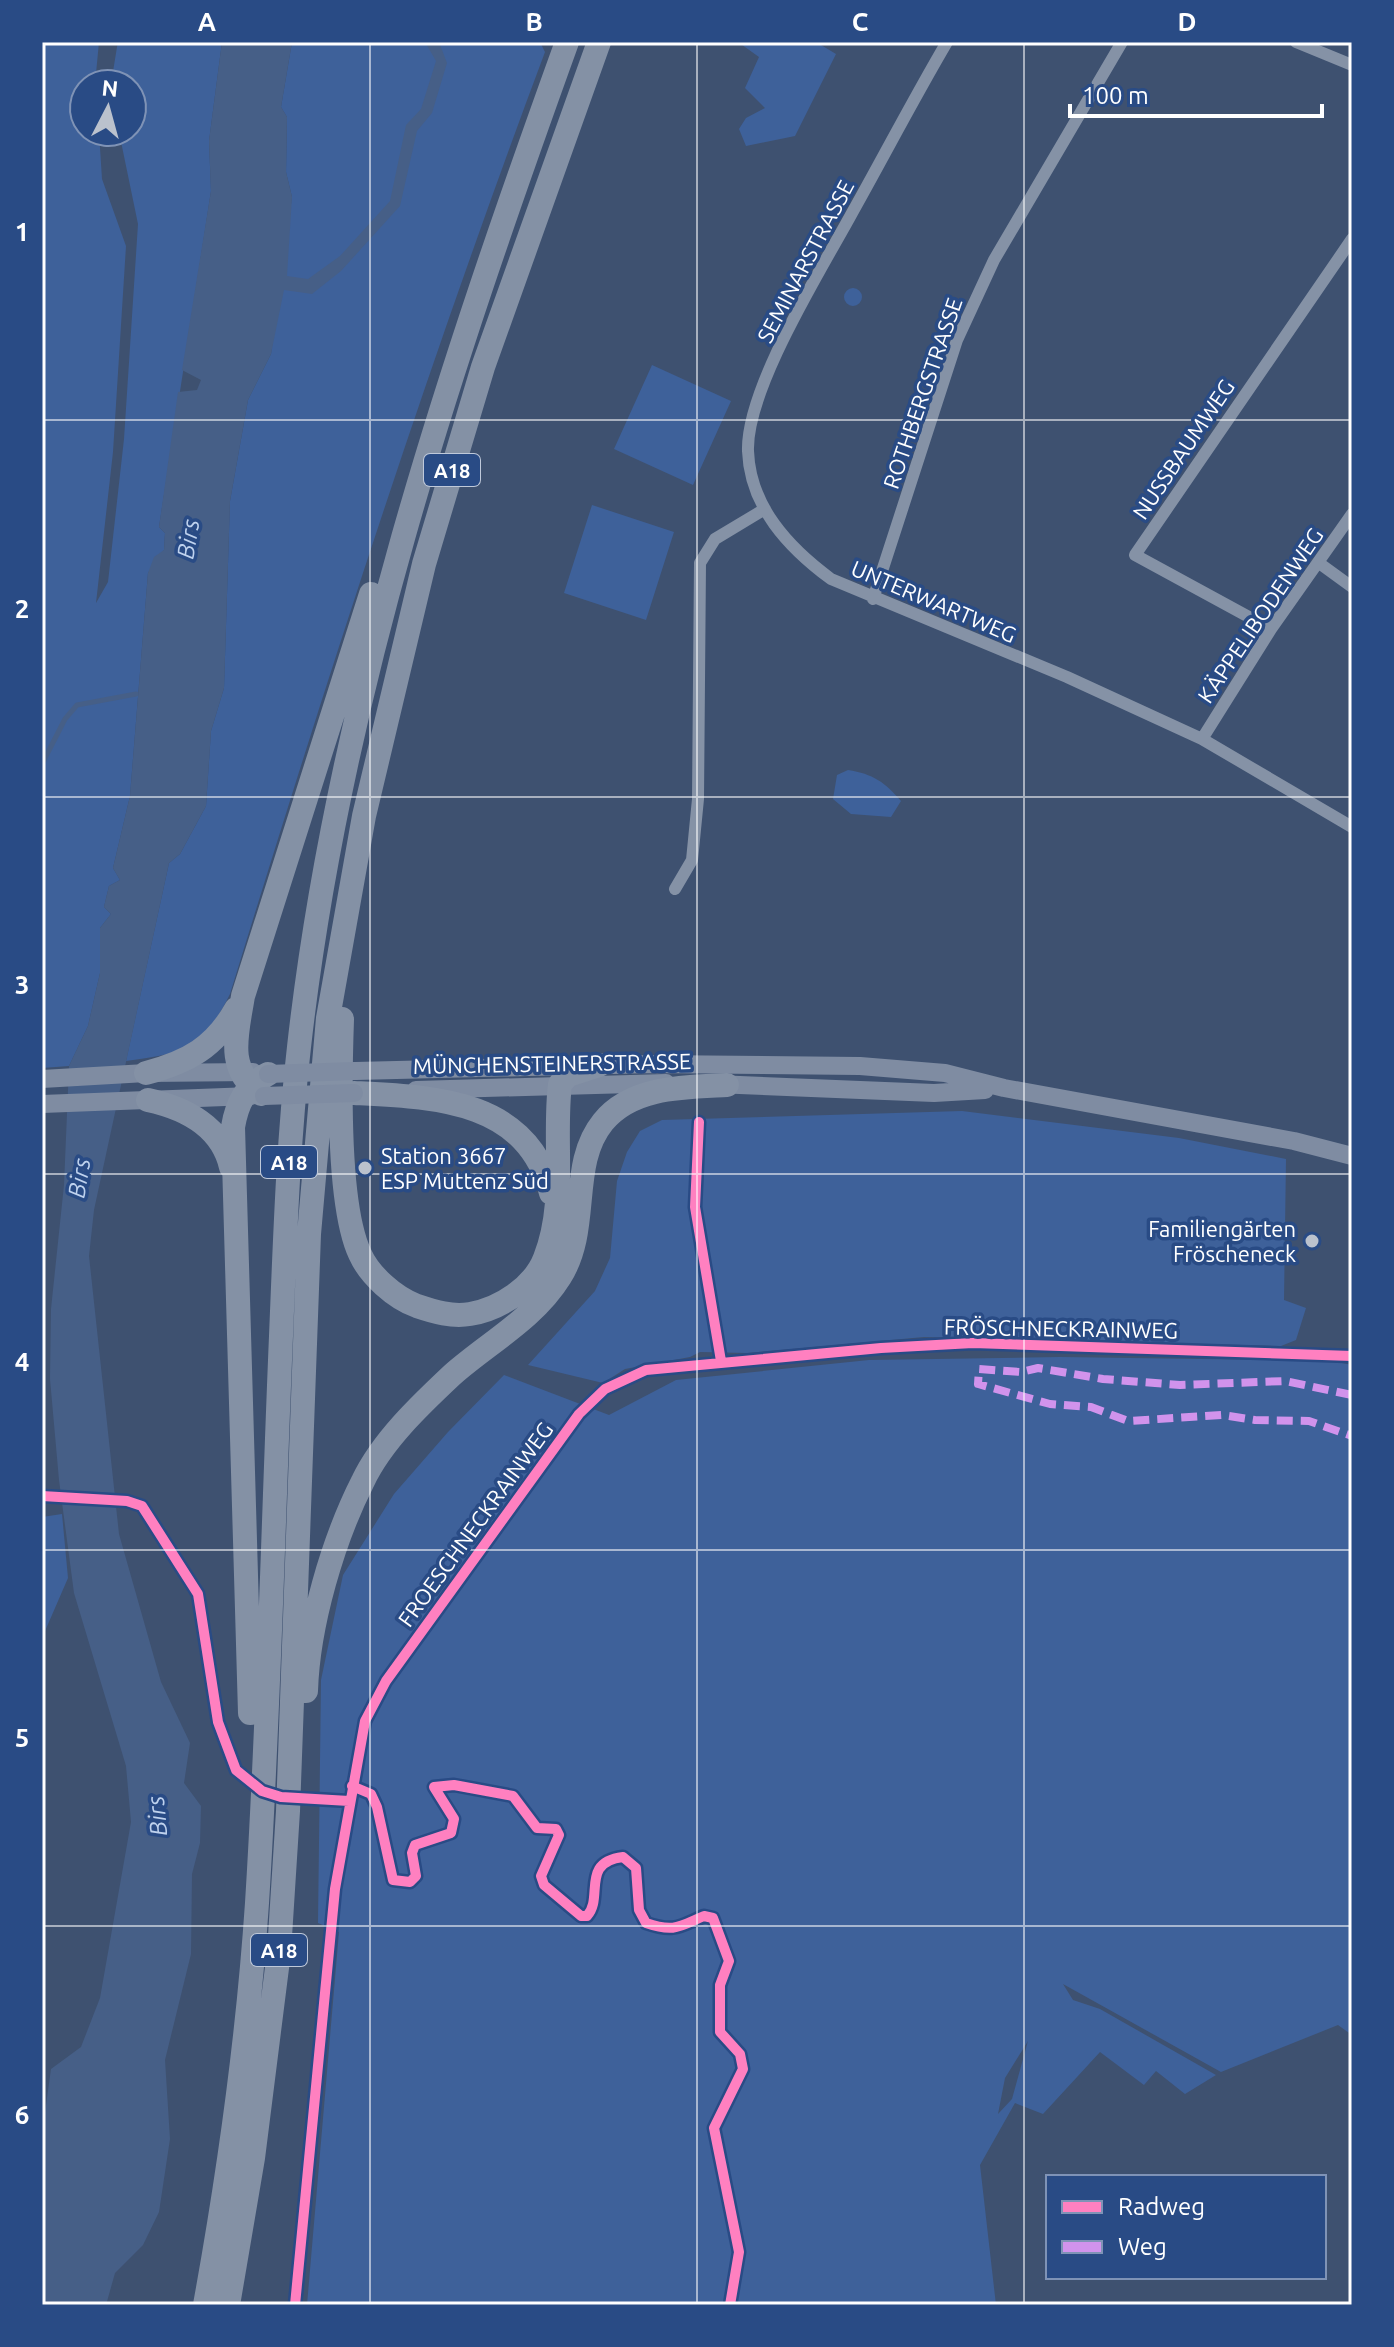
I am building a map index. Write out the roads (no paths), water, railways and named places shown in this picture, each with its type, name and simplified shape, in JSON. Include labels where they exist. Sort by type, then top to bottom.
[{"type":"highway","name":"A18","points":[[205,2305],[243,2040],[257,1893],[290,1137],[309,962],[336,801],[374,640],[415,491],[567,42]]},
{"type":"highway","name":"A18","points":[[228,2305],[253,2158],[277,1967],[288,1811],[309,1234],[328,1018],[380,737],[429,548],[483,367],[599,42]]},
{"type":"highway","points":[[243,2040],[240,1949],[250,1748],[250,1640],[233,1127],[253,1084],[234,1050],[243,996],[357,634],[476,306]]},
{"type":"highway","points":[[347,909],[341,1101],[351,1217],[360,1255],[373,1275],[409,1303],[458,1316],[480,1312],[520,1291],[544,1261],[559,1194],[563,1077]]},
{"type":"highway","points":[[146,1073],[197,1064],[222,1032],[243,996]]},
{"type":"highway","points":[[563,1077],[599,1065]]},
{"type":"highway","points":[[288,1811],[302,1777],[306,1683],[325,1581],[363,1480],[390,1441],[423,1403],[470,1359],[534,1310],[570,1260],[578,1233],[580,1190],[563,1077]]},
{"type":"highway","points":[[354,1082],[473,1108],[513,1129],[540,1161],[554,1217]]},
{"type":"highway","points":[[580,1190],[593,1139],[603,1121],[617,1109],[632,1099],[658,1091],[727,1085]]},
{"type":"highway","points":[[148,1100],[194,1108],[223,1147],[234,1178]]},
{"type":"main road","name":"MÜNCHENSTEINERSTRASSE","points":[[197,1064],[253,1084],[563,1077],[934,1093],[1004,1088]]},
{"type":"main road","name":"MÜNCHENSTEINERSTRASSE","points":[[599,1065],[860,1066],[945,1073],[1004,1088],[1294,1141],[1352,1156]]},
{"type":"main road","points":[[42,1079],[146,1073]]},
{"type":"main road","name":"MÜNCHENSTEINERSTRASSE","points":[[194,1108],[253,1084]]},
{"type":"main road","points":[[42,1104],[148,1100]]},
{"type":"street","name":"SEMINARSTRASSE","points":[[765,509],[752,479],[748,452],[749,427],[757,404],[789,329],[947,42]]},
{"type":"street","name":"ROTHBERGSTRASSE","points":[[873,599],[957,340],[994,260],[1122,42]]},
{"type":"street","points":[[1296,42],[1352,65]]},
{"type":"street","name":"NUSSBAUMWEG","points":[[1271,629],[1135,555],[1352,239]]},
{"type":"street","name":"UNTERWARTWEG","points":[[765,509],[779,533],[802,557],[831,579],[1067,677],[1202,739],[1352,827]]},
{"type":"street","points":[[675,889],[692,860],[698,799],[700,563],[715,539],[765,509]]},
{"type":"street","name":"KÄPPELIBODENWEG","points":[[1202,739],[1271,629],[1352,514]]},
{"type":"street","points":[[1319,563],[1352,587]]},
{"type":"water","name":"Birs","points":[[222,42],[292,42],[281,107],[287,117],[286,172],[292,197],[287,276],[308,279],[340,256],[390,201],[406,125],[421,109],[436,61],[425,42],[439,42],[447,63],[432,113],[417,131],[400,206],[341,271],[312,294],[284,290],[271,354],[248,400],[230,501],[224,688],[211,731],[206,806],[180,854],[169,863],[94,1210],[89,1256],[119,1534],[161,1682],[190,1743],[184,1783],[201,1806],[200,1843],[192,1874],[191,1954],[165,2060],[170,2139],[159,2212],[143,2245],[115,2273],[106,2305],[42,2305],[42,2134],[51,2069],[81,2047],[100,1998],[131,1822],[126,1766],[74,1593],[50,1379],[51,1309],[64,1185],[69,1066],[88,1026],[100,973],[100,928],[111,914],[104,907],[109,886],[120,880],[113,868],[130,796],[148,573],[154,557],[164,550],[165,533],[159,527],[178,392],[197,390],[201,380],[182,370],[211,191],[209,141]]},
{"type":"waterway","points":[[42,764],[65,719],[77,705],[136,694]]},
{"type":"place","name":"Station 3667 ESP Muttenz Süd","points":[[365,1168]]},
{"type":"place","name":"Familiengärten Fröscheneck","points":[[1312,1241]]}]
